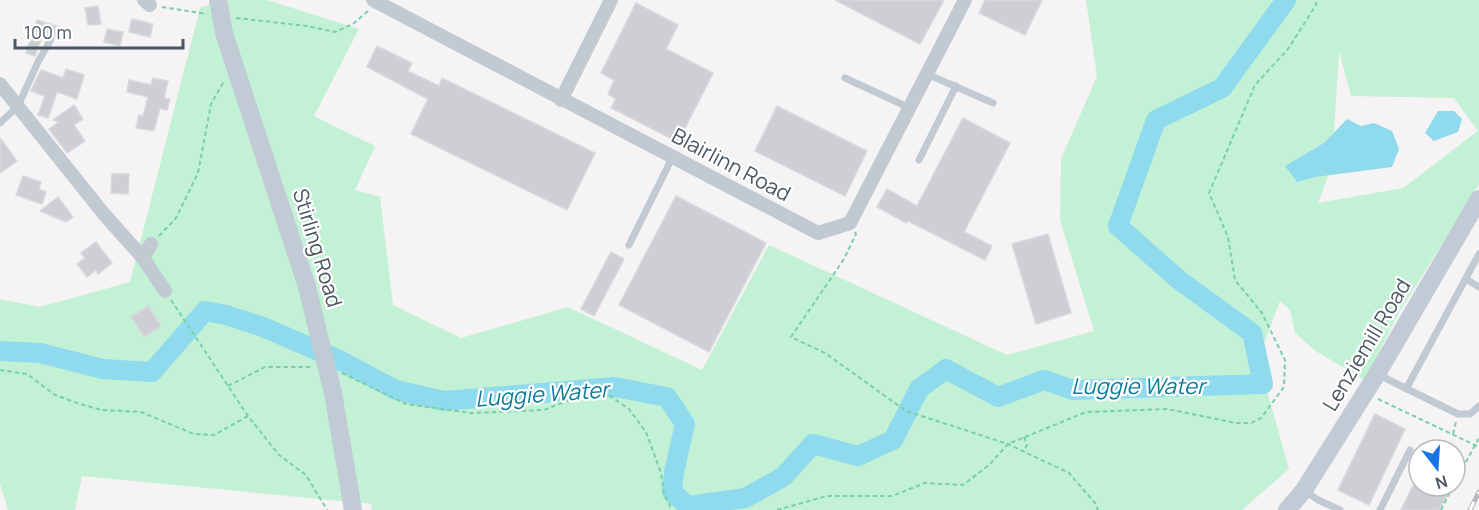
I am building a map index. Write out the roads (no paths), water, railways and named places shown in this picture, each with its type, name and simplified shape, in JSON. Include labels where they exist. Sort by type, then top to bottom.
[{"type":"main road","name":"Stirling Road","points":[[218,5],[307,287],[333,393],[353,510]]},
{"type":"main road","name":"Lenziemill Road","points":[[1287,510],[1304,490],[1377,374],[1479,199]]},
{"type":"street","points":[[561,100],[611,0]]},
{"type":"street","points":[[910,108],[965,0]]},
{"type":"street","name":"Blairlinn Road","points":[[376,1],[818,234],[850,223],[910,108]]},
{"type":"street","points":[[0,84],[142,258],[165,291]]},
{"type":"street","points":[[142,258],[151,244]]},
{"type":"lane","points":[[0,123],[18,106],[51,39]]},
{"type":"lane","points":[[927,74],[993,103]]},
{"type":"lane","points":[[845,78],[910,108]]},
{"type":"lane","points":[[919,160],[956,86]]},
{"type":"lane","points":[[629,245],[672,158]]},
{"type":"lane","points":[[1406,389],[1479,254]]},
{"type":"lane","points":[[1466,279],[1479,287]]},
{"type":"lane","points":[[1377,374],[1458,414],[1470,414],[1479,406]]},
{"type":"lane","points":[[1380,510],[1407,456]]},
{"type":"lane","points":[[1304,490],[1318,500],[1340,510]]},
{"type":"water","points":[[1438,111],[1454,111],[1462,119],[1458,132],[1434,141],[1425,133]]},
{"type":"water","points":[[1347,119],[1361,126],[1374,123],[1392,131],[1399,149],[1392,167],[1315,177],[1297,182],[1285,166],[1324,143]]},
{"type":"waterway","name":"Luggie Water","points":[[0,351],[40,353],[103,369],[152,372],[205,311],[263,327],[339,360],[396,390],[444,401],[614,387],[667,397],[685,424],[672,492],[688,506],[745,498],[783,477],[813,444],[858,456],[893,440],[919,389],[946,369],[998,397],[1044,380],[1073,390],[1263,384],[1252,333],[1179,280],[1118,226],[1156,120],[1222,88],[1286,0]]},
{"type":"railway","points":[[1470,510],[1479,492]]}]
